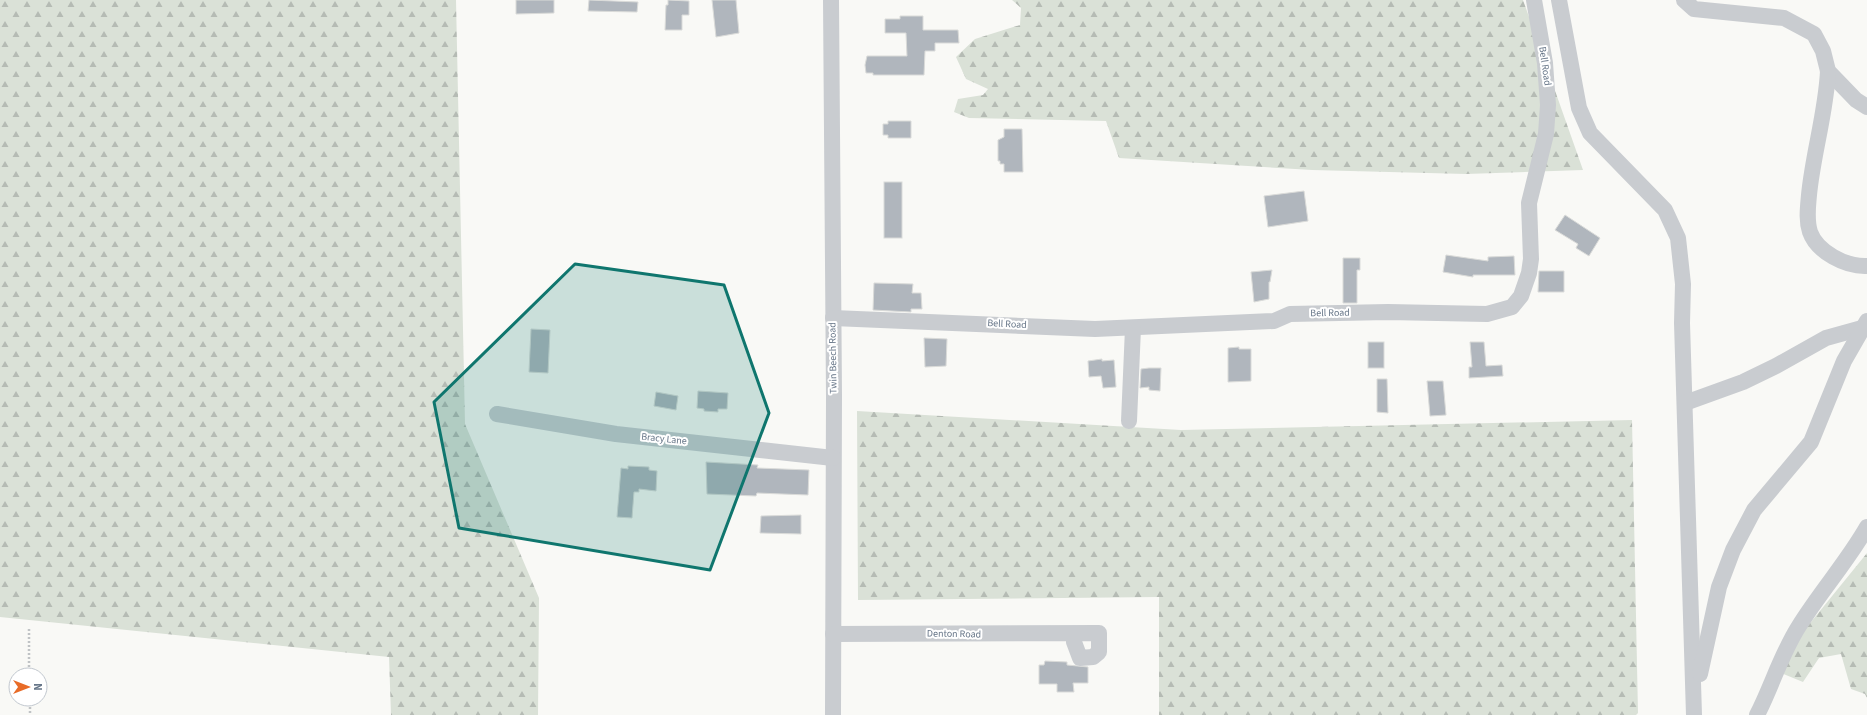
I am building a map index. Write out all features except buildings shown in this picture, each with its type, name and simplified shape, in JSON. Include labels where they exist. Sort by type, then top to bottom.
[{"type":"street","name":"Twin Beech Road","points":[[831,0],[833,715]]},
{"type":"street","name":"Bell Road","points":[[833,318],[1095,329],[1274,321],[1290,314],[1388,312],[1487,314],[1512,307],[1521,296],[1529,273],[1531,259],[1529,203],[1546,134],[1548,112],[1548,91],[1545,63],[1534,0]]},
{"type":"street","points":[[1559,0],[1579,108],[1590,133],[1665,210],[1678,238],[1683,284],[1685,403],[1695,715]]},
{"type":"street","points":[[1684,0],[1694,9],[1784,18],[1814,34],[1823,51],[1828,71],[1825,102],[1813,159],[1808,205],[1810,233],[1822,248],[1832,256],[1856,266],[1867,266]]},
{"type":"street","points":[[1828,71],[1856,100],[1867,107]]},
{"type":"street","points":[[1685,403],[1743,382],[1776,366],[1826,338],[1865,324]]},
{"type":"street","points":[[1695,715],[1701,669],[1709,628],[1719,587],[1733,550],[1754,510],[1811,442],[1844,361],[1865,324]]},
{"type":"street","points":[[1129,421],[1132,328]]},
{"type":"street","name":"Bracy Lane","points":[[497,414],[616,434],[833,458]]},
{"type":"street","points":[[1757,715],[1766,698],[1785,652],[1798,627],[1867,527]]},
{"type":"street","name":"Denton Road","points":[[833,634],[1075,634]]},
{"type":"path","points":[[29,629],[29,667]]},
{"type":"highlighted area","points":[[575,264],[724,285],[769,413],[710,570],[459,528],[434,402]]},
{"type":"green space","points":[[0,0],[456,0],[465,424],[539,598],[538,715],[391,715],[389,657],[0,617]]},
{"type":"green space","points":[[1012,0],[1523,0],[1583,170],[1466,174],[1312,170],[1119,158],[1106,121],[969,118],[954,112],[958,99],[983,95],[988,89],[966,79],[956,57],[975,39],[1020,25],[1021,8]]},
{"type":"green space","points":[[857,411],[1181,430],[1632,420],[1638,713],[1636,715],[1159,715],[1159,597],[858,600]]},
{"type":"green space","points":[[1867,553],[1867,698],[1865,694],[1851,689],[1841,654],[1819,658],[1803,682],[1781,673],[1798,638]]}]
